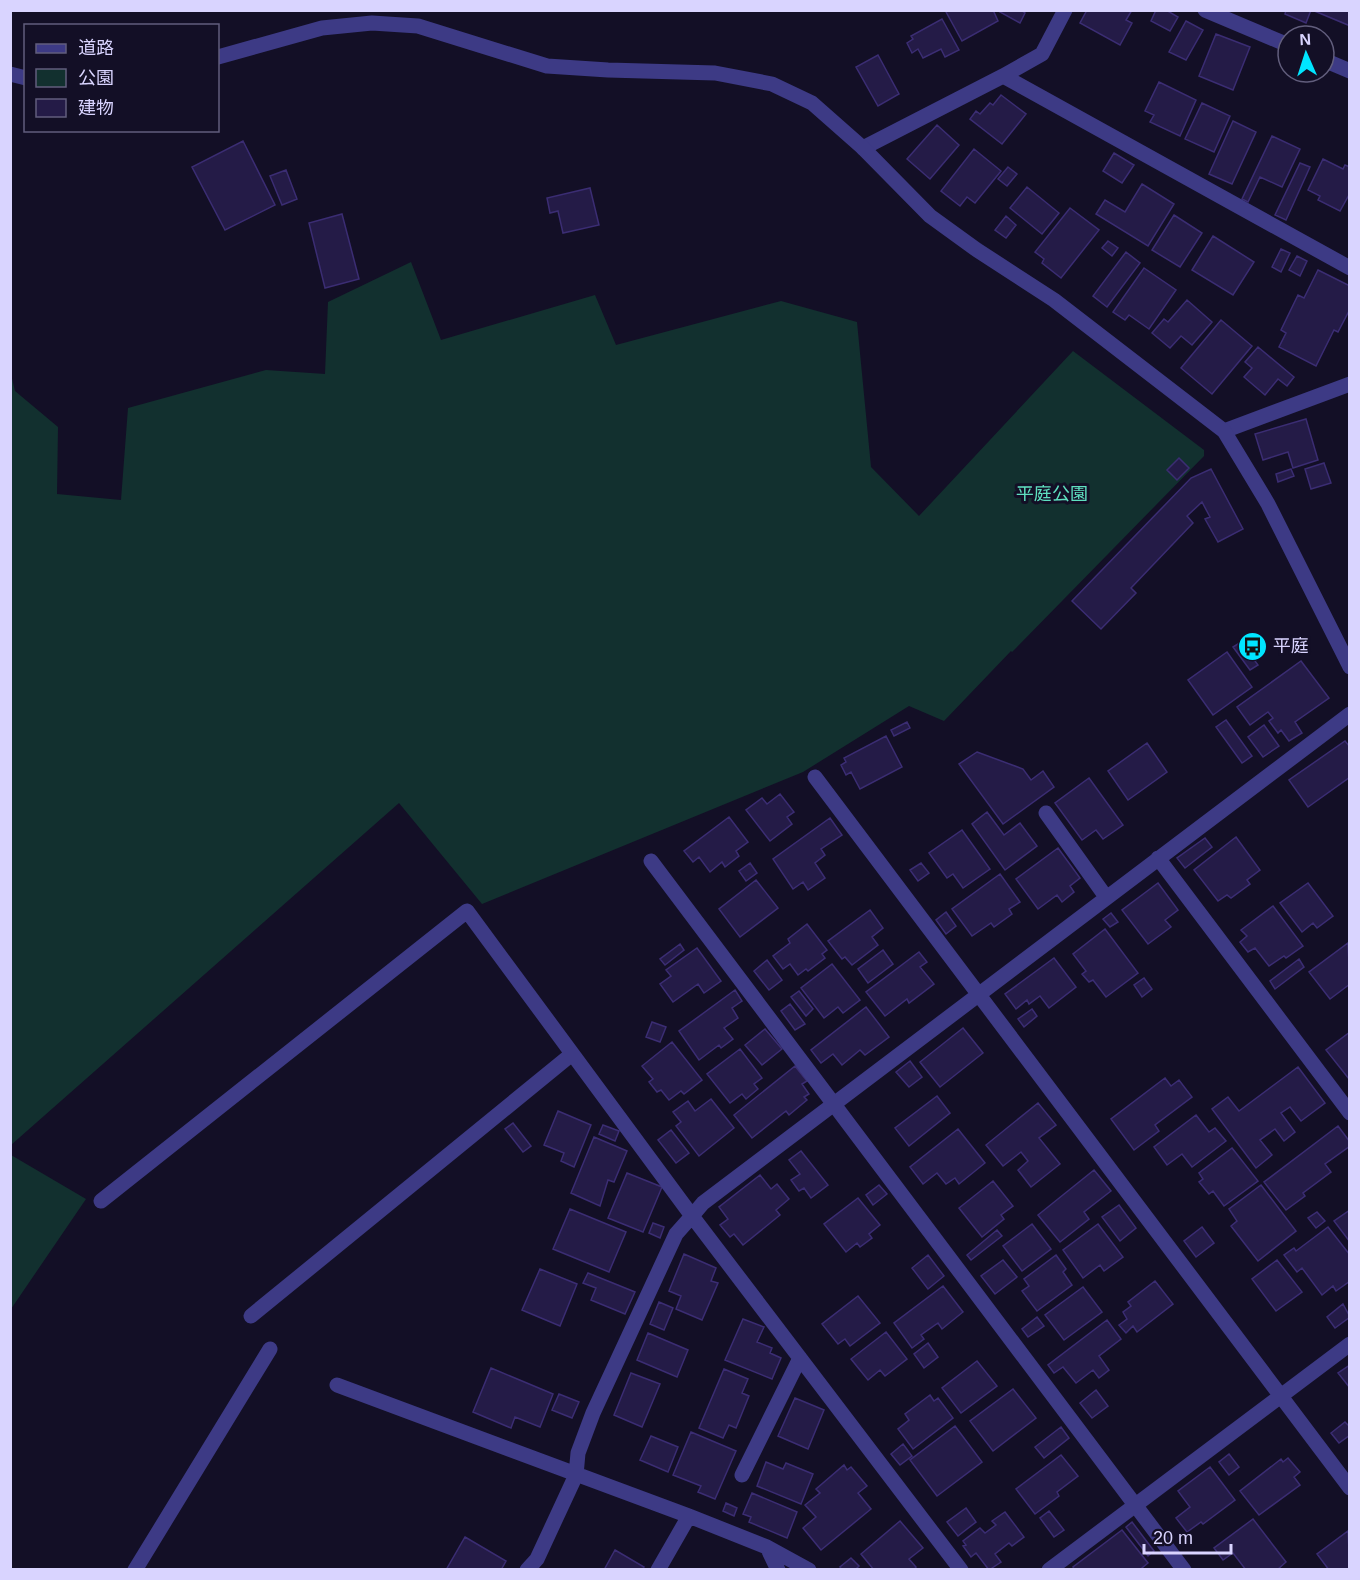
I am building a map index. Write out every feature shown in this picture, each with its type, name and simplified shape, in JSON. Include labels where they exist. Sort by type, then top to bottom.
[{"type":"street","points":[[863,148],[1041,54],[1065,10]]},
{"type":"street","points":[[1205,10],[1276,40]]},
{"type":"street","points":[[219,57],[322,28],[372,23],[418,26],[548,66],[715,73],[772,84],[812,103],[863,148],[930,216],[1054,300],[1224,431],[1268,504],[1350,667]]},
{"type":"street","points":[[1336,65],[1350,71]]},
{"type":"street","points":[[1003,76],[1350,268]]},
{"type":"street","points":[[1224,431],[1350,384]]},
{"type":"street","points":[[527,1569],[537,1559],[576,1475],[578,1453],[593,1413],[676,1234],[703,1203],[1350,714]]},
{"type":"street","points":[[815,777],[1350,1488]]},
{"type":"street","points":[[1046,813],[1106,897]]},
{"type":"street","points":[[1158,858],[1350,1113]]},
{"type":"street","points":[[651,861],[1184,1569]]},
{"type":"street","points":[[101,1201],[466,911],[692,1216],[961,1569]]},
{"type":"street","points":[[251,1316],[572,1054]]},
{"type":"street","points":[[1049,1569],[1350,1344]]},
{"type":"street","points":[[135,1569],[270,1349]]},
{"type":"street","points":[[742,1475],[800,1358]]},
{"type":"street","points":[[337,1385],[688,1516],[767,1547],[809,1569]]},
{"type":"street","points":[[658,1569],[688,1516]]},
{"type":"street","points":[[767,1547],[778,1569]]},
{"type":"green space","name":"平庭公園","points":[[411,262],[441,340],[595,295],[616,345],[781,301],[857,322],[871,467],[919,516],[1073,351],[1204,450],[1204,456],[944,721],[909,706],[803,772],[482,904],[399,803],[11,1145],[10,370],[15,391],[58,427],[57,494],[121,500],[128,408],[266,370],[325,374],[328,302]]},
{"type":"green space","points":[[11,1155],[86,1199],[11,1309]]},
{"type":"building","points":[[945,10],[993,10],[998,21],[962,41]]},
{"type":"building","points":[[1021,10],[1025,13],[1020,23],[998,11]]},
{"type":"building","points":[[1087,10],[1132,10],[1126,20],[1132,23],[1120,45],[1080,23]]},
{"type":"building","points":[[1156,10],[1166,10],[1178,17],[1170,31],[1151,21]]},
{"type":"building","points":[[1286,10],[1311,10],[1306,23],[1285,14]]},
{"type":"building","points":[[1312,10],[1350,10],[1350,23],[1348,25]]},
{"type":"building","points":[[942,19],[959,50],[945,57],[941,49],[923,58],[918,49],[912,53],[907,43],[913,39],[911,36]]},
{"type":"building","points":[[1186,21],[1203,30],[1186,60],[1169,52]]},
{"type":"building","points":[[1216,34],[1250,47],[1233,90],[1199,76]]},
{"type":"building","points":[[878,55],[899,94],[878,106],[856,67]]},
{"type":"building","points":[[1159,82],[1196,100],[1180,136],[1150,122],[1154,115],[1145,111]]},
{"type":"building","points":[[1001,95],[1026,114],[1002,144],[970,119],[976,111],[980,114],[990,103],[993,105]]},
{"type":"building","points":[[1202,103],[1230,116],[1214,152],[1185,139]]},
{"type":"building","points":[[1233,121],[1256,132],[1232,184],[1209,174]]},
{"type":"building","points":[[937,125],[959,145],[930,179],[907,159]]},
{"type":"building","points":[[1272,136],[1300,149],[1282,187],[1260,177],[1248,202],[1242,199]]},
{"type":"building","points":[[243,141],[275,205],[225,230],[192,167]]},
{"type":"building","points":[[974,149],[1001,171],[975,203],[967,197],[960,206],[941,191]]},
{"type":"building","points":[[1114,153],[1134,165],[1122,183],[1103,171]]},
{"type":"building","points":[[1323,159],[1343,169],[1345,165],[1350,167],[1350,193],[1340,211],[1318,200],[1320,196],[1308,190]]},
{"type":"building","points":[[1300,163],[1310,167],[1286,220],[1275,215]]},
{"type":"building","points":[[1008,167],[1017,174],[1007,186],[998,179]]},
{"type":"building","points":[[286,170],[297,199],[282,205],[270,176]]},
{"type":"building","points":[[1142,184],[1174,204],[1148,246],[1096,214],[1105,200],[1125,212]]},
{"type":"building","points":[[1027,187],[1059,213],[1042,234],[1010,208]]},
{"type":"building","points":[[590,188],[599,225],[563,233],[558,211],[550,213],[547,198]]},
{"type":"building","points":[[1070,208],[1099,230],[1061,278],[1042,263],[1044,259],[1035,252]]},
{"type":"building","points":[[342,214],[359,279],[325,288],[309,223]]},
{"type":"building","points":[[1174,215],[1202,233],[1180,267],[1152,250]]},
{"type":"building","points":[[1006,216],[1016,225],[1006,238],[995,230]]},
{"type":"building","points":[[1213,236],[1254,262],[1233,295],[1192,270]]},
{"type":"building","points":[[1108,241],[1118,248],[1112,256],[1102,248]]},
{"type":"building","points":[[1281,249],[1290,253],[1281,272],[1272,267]]},
{"type":"building","points":[[1126,252],[1140,263],[1107,307],[1093,296]]},
{"type":"building","points":[[1297,256],[1307,261],[1300,276],[1289,270]]},
{"type":"building","points":[[1144,268],[1176,290],[1149,329],[1129,315],[1125,320],[1113,312]]},
{"type":"building","points":[[1318,270],[1350,286],[1350,309],[1338,332],[1334,330],[1316,366],[1279,347],[1286,333],[1281,330],[1298,295],[1304,298]]},
{"type":"building","points":[[1187,300],[1212,322],[1192,345],[1181,336],[1170,348],[1152,333],[1164,319],[1168,322]]},
{"type":"building","points":[[1221,320],[1252,346],[1212,394],[1181,368]]},
{"type":"building","points":[[1258,347],[1294,377],[1287,386],[1278,379],[1265,395],[1244,377],[1252,368],[1245,362]]},
{"type":"building","points":[[1306,419],[1318,460],[1293,468],[1288,452],[1263,460],[1255,434]]},
{"type":"building","points":[[1179,458],[1189,468],[1177,480],[1167,470]]},
{"type":"building","points":[[1324,463],[1331,483],[1311,489],[1305,469]]},
{"type":"building","points":[[1211,469],[1243,529],[1218,542],[1205,519],[1210,517],[1202,502],[1187,516],[1193,523],[1131,588],[1136,593],[1101,629],[1072,601],[1191,478]]},
{"type":"building","points":[[1291,469],[1294,476],[1278,482],[1276,474]]},
{"type":"building","points":[[1241,642],[1258,665],[1250,670],[1233,647]]},
{"type":"building","points":[[1227,652],[1252,687],[1213,715],[1188,680]]},
{"type":"building","points":[[1301,661],[1329,698],[1295,722],[1302,733],[1289,741],[1281,730],[1278,733],[1269,721],[1273,718],[1268,712],[1250,725],[1237,707]]},
{"type":"building","points":[[1226,720],[1252,756],[1242,763],[1216,727]]},
{"type":"building","points":[[907,722],[910,728],[894,736],[891,730]]},
{"type":"building","points":[[1264,725],[1279,746],[1263,757],[1248,737]]},
{"type":"building","points":[[886,736],[902,767],[860,789],[851,772],[846,775],[841,765],[846,762],[844,758]]},
{"type":"building","points":[[1345,741],[1350,747],[1350,777],[1308,807],[1289,780]]},
{"type":"building","points":[[1147,743],[1167,772],[1128,800],[1108,771]]},
{"type":"building","points":[[977,752],[1023,769],[1031,780],[1043,771],[1054,787],[1003,824],[959,764]]},
{"type":"building","points":[[1089,778],[1123,825],[1103,839],[1096,830],[1082,840],[1055,803]]},
{"type":"building","points":[[780,794],[794,812],[787,817],[792,824],[770,841],[746,810],[762,798],[767,804]]},
{"type":"building","points":[[987,812],[1004,835],[1020,823],[1037,846],[1005,870],[972,824]]},
{"type":"building","points":[[729,817],[748,842],[736,851],[739,856],[725,867],[722,862],[710,872],[699,857],[693,862],[684,851]]},
{"type":"building","points":[[830,818],[842,835],[821,849],[825,855],[815,863],[825,878],[808,890],[803,882],[793,889],[773,859]]},
{"type":"building","points":[[962,830],[990,869],[963,888],[953,874],[947,878],[929,853]]},
{"type":"building","points":[[1236,837],[1260,870],[1247,880],[1250,884],[1231,898],[1227,895],[1218,901],[1194,870]]},
{"type":"building","points":[[1205,838],[1212,847],[1185,868],[1177,858]]},
{"type":"building","points":[[1058,848],[1080,878],[1070,886],[1074,892],[1062,902],[1057,895],[1038,909],[1016,879]]},
{"type":"building","points":[[750,863],[757,873],[746,881],[739,871]]},
{"type":"building","points":[[921,863],[929,873],[918,881],[910,870]]},
{"type":"building","points":[[1000,874],[1020,902],[1009,909],[1012,914],[994,927],[991,923],[972,936],[952,909]]},
{"type":"building","points":[[756,880],[778,908],[740,937],[719,909]]},
{"type":"building","points":[[1158,883],[1178,910],[1165,920],[1171,927],[1148,944],[1122,910]]},
{"type":"building","points":[[1308,883],[1333,916],[1317,928],[1313,923],[1302,932],[1280,903]]},
{"type":"building","points":[[1273,906],[1303,946],[1269,966],[1255,948],[1248,952],[1240,942],[1247,936],[1241,930]]},
{"type":"building","points":[[870,910],[883,928],[872,937],[878,945],[852,965],[845,957],[842,959],[828,941]]},
{"type":"building","points":[[946,912],[956,926],[946,934],[936,920]]},
{"type":"building","points":[[1111,913],[1118,922],[1110,927],[1103,919]]},
{"type":"building","points":[[807,924],[827,950],[822,954],[825,958],[808,971],[806,969],[798,975],[790,964],[783,969],[773,956],[790,943],[788,939]]},
{"type":"building","points":[[1105,929],[1138,973],[1106,997],[1093,980],[1089,982],[1082,974],[1086,971],[1073,954]]},
{"type":"building","points":[[1348,943],[1350,984],[1330,999],[1309,972]]},
{"type":"building","points":[[680,944],[684,950],[665,965],[660,959]]},
{"type":"building","points":[[697,948],[721,981],[704,993],[698,984],[673,1002],[660,984],[671,976],[666,970]]},
{"type":"building","points":[[883,950],[893,964],[868,983],[858,969]]},
{"type":"building","points":[[919,952],[927,962],[920,967],[934,984],[909,1003],[907,999],[885,1016],[866,992]]},
{"type":"building","points":[[1054,958],[1076,987],[1049,1008],[1040,996],[1029,1004],[1027,1000],[1016,1009],[1005,994]]},
{"type":"building","points":[[1299,959],[1304,967],[1275,989],[1270,981]]},
{"type":"building","points":[[767,960],[782,980],[769,990],[754,971]]},
{"type":"building","points":[[832,964],[860,1000],[843,1013],[838,1007],[824,1018],[801,988]]},
{"type":"building","points":[[1144,978],[1152,989],[1142,997],[1134,985]]},
{"type":"building","points":[[735,990],[742,1001],[732,1008],[738,1018],[724,1028],[733,1039],[721,1048],[719,1045],[699,1060],[679,1031]]},
{"type":"building","points":[[799,991],[813,1009],[806,1016],[791,997]]},
{"type":"building","points":[[790,1004],[805,1024],[795,1030],[781,1011]]},
{"type":"building","points":[[866,1007],[889,1037],[865,1055],[860,1050],[842,1065],[833,1054],[821,1063],[811,1050]]},
{"type":"building","points":[[1032,1009],[1037,1016],[1024,1027],[1018,1019]]},
{"type":"building","points":[[652,1022],[666,1027],[660,1042],[646,1037]]},
{"type":"building","points":[[963,1028],[983,1053],[940,1087],[920,1062]]},
{"type":"building","points":[[765,1029],[782,1049],[762,1065],[745,1045]]},
{"type":"building","points":[[1350,1032],[1350,1079],[1349,1079],[1326,1050]]},
{"type":"building","points":[[672,1042],[702,1080],[684,1094],[681,1091],[669,1100],[661,1090],[657,1092],[649,1082],[653,1079],[642,1066]]},
{"type":"building","points":[[740,1049],[762,1078],[754,1084],[758,1089],[746,1099],[742,1094],[730,1103],[707,1074]]},
{"type":"building","points":[[910,1061],[922,1077],[909,1087],[896,1072]]},
{"type":"building","points":[[795,1066],[807,1081],[802,1084],[809,1094],[804,1097],[807,1100],[789,1115],[786,1111],[752,1138],[734,1115]]},
{"type":"building","points":[[1298,1067],[1325,1103],[1301,1121],[1290,1107],[1281,1113],[1295,1132],[1284,1141],[1275,1129],[1260,1140],[1272,1155],[1256,1168],[1212,1109],[1228,1097],[1239,1111]]},
{"type":"building","points":[[1165,1078],[1171,1086],[1179,1080],[1192,1097],[1155,1125],[1159,1131],[1134,1150],[1111,1119]]},
{"type":"building","points":[[937,1096],[950,1113],[909,1146],[895,1128]]},
{"type":"building","points":[[711,1099],[734,1128],[699,1156],[676,1126],[681,1122],[673,1112],[688,1101],[695,1111]]},
{"type":"building","points":[[1038,1103],[1056,1125],[1039,1138],[1060,1164],[1031,1187],[1018,1170],[1028,1161],[1021,1152],[1003,1166],[986,1145]]},
{"type":"building","points":[[558,1111],[591,1125],[574,1167],[561,1161],[564,1153],[544,1145]]},
{"type":"building","points":[[1196,1115],[1209,1132],[1215,1128],[1226,1141],[1192,1167],[1182,1154],[1167,1165],[1154,1147]]},
{"type":"building","points":[[513,1123],[531,1146],[523,1152],[505,1129]]},
{"type":"building","points":[[603,1125],[619,1131],[615,1141],[599,1134]]},
{"type":"building","points":[[1338,1126],[1350,1142],[1350,1146],[1325,1164],[1331,1172],[1303,1193],[1305,1196],[1286,1210],[1264,1182]]},
{"type":"building","points":[[958,1129],[985,1163],[959,1184],[955,1178],[946,1184],[937,1173],[923,1184],[910,1167]]},
{"type":"building","points":[[671,1130],[689,1153],[676,1163],[658,1140]]},
{"type":"building","points":[[594,1137],[627,1151],[614,1182],[608,1180],[600,1206],[571,1193]]},
{"type":"building","points":[[1232,1148],[1258,1181],[1224,1206],[1213,1191],[1209,1194],[1199,1182],[1203,1179],[1199,1173]]},
{"type":"building","points":[[801,1151],[828,1185],[811,1198],[804,1188],[799,1191],[791,1180],[800,1174],[789,1160]]},
{"type":"building","points":[[1094,1170],[1111,1191],[1084,1212],[1089,1219],[1060,1242],[1038,1215]]},
{"type":"building","points":[[627,1173],[662,1187],[643,1232],[608,1218]]},
{"type":"building","points":[[760,1175],[771,1189],[777,1184],[789,1199],[776,1210],[780,1215],[743,1245],[734,1234],[730,1237],[720,1225],[728,1219],[719,1207]]},
{"type":"building","points":[[993,1181],[1013,1206],[1001,1215],[1004,1219],[982,1237],[959,1208]]},
{"type":"building","points":[[879,1185],[887,1194],[873,1205],[866,1195]]},
{"type":"building","points":[[1261,1185],[1296,1231],[1258,1261],[1231,1226],[1237,1221],[1229,1209]]},
{"type":"building","points":[[858,1198],[880,1225],[869,1234],[872,1238],[860,1247],[857,1243],[846,1252],[824,1224]]},
{"type":"building","points":[[1119,1205],[1136,1228],[1120,1241],[1102,1217]]},
{"type":"building","points":[[570,1209],[626,1232],[609,1272],[553,1249]]},
{"type":"building","points":[[1350,1210],[1350,1242],[1334,1221]]},
{"type":"building","points":[[1317,1212],[1325,1221],[1316,1228],[1308,1218]]},
{"type":"building","points":[[653,1223],[664,1227],[660,1238],[649,1233]]},
{"type":"building","points":[[1032,1224],[1051,1249],[1022,1271],[1003,1246]]},
{"type":"building","points":[[1098,1224],[1123,1257],[1104,1271],[1100,1265],[1083,1278],[1063,1250]]},
{"type":"building","points":[[1202,1227],[1214,1243],[1196,1257],[1184,1241]]},
{"type":"building","points":[[1328,1227],[1350,1255],[1350,1281],[1336,1291],[1333,1286],[1322,1295],[1302,1268],[1297,1272],[1284,1255],[1294,1248],[1296,1251]]},
{"type":"building","points":[[997,1230],[1002,1236],[971,1260],[967,1255]]},
{"type":"building","points":[[684,1254],[716,1268],[711,1281],[718,1283],[702,1320],[676,1309],[681,1296],[669,1291]]},
{"type":"building","points":[[928,1255],[944,1276],[928,1289],[912,1268]]},
{"type":"building","points":[[1056,1255],[1066,1269],[1063,1272],[1072,1285],[1037,1311],[1022,1291],[1029,1286],[1024,1279]]},
{"type":"building","points":[[1003,1260],[1017,1277],[995,1294],[981,1276]]},
{"type":"building","points":[[1277,1260],[1302,1292],[1276,1311],[1252,1279]]},
{"type":"building","points":[[540,1269],[577,1284],[560,1326],[522,1310]]},
{"type":"building","points":[[588,1273],[635,1292],[625,1314],[591,1300],[596,1288],[583,1283]]},
{"type":"building","points":[[1155,1281],[1173,1304],[1137,1332],[1133,1326],[1126,1333],[1119,1325],[1127,1319],[1123,1312],[1131,1306],[1128,1302]]},
{"type":"building","points":[[943,1286],[963,1312],[942,1329],[938,1323],[921,1335],[924,1339],[912,1348],[894,1323]]},
{"type":"building","points":[[1083,1287],[1102,1312],[1064,1340],[1045,1315]]},
{"type":"building","points":[[858,1296],[880,1323],[850,1346],[845,1339],[838,1344],[822,1324]]},
{"type":"building","points":[[659,1302],[673,1308],[664,1330],[650,1324]]},
{"type":"building","points":[[1343,1304],[1350,1317],[1335,1328],[1327,1317]]},
{"type":"building","points":[[1037,1317],[1044,1326],[1028,1337],[1022,1329]]},
{"type":"building","points":[[743,1319],[764,1327],[757,1342],[772,1348],[770,1353],[781,1358],[772,1379],[725,1360]]},
{"type":"building","points":[[1107,1320],[1121,1339],[1099,1356],[1109,1370],[1099,1378],[1093,1370],[1076,1383],[1063,1367],[1054,1373],[1048,1365]]},
{"type":"building","points":[[886,1332],[907,1359],[885,1376],[880,1370],[868,1380],[851,1359]]},
{"type":"building","points":[[648,1333],[688,1350],[677,1377],[637,1360]]},
{"type":"building","points":[[928,1343],[938,1357],[924,1368],[914,1354]]},
{"type":"building","points":[[977,1361],[997,1386],[961,1413],[942,1388]]},
{"type":"building","points":[[1350,1365],[1350,1388],[1338,1373]]},
{"type":"building","points":[[491,1368],[553,1394],[540,1427],[515,1417],[511,1428],[473,1412]]},
{"type":"building","points":[[724,1369],[748,1379],[742,1393],[749,1396],[736,1428],[729,1425],[723,1438],[699,1428]]},
{"type":"building","points":[[631,1373],[660,1384],[642,1427],[614,1415]]},
{"type":"building","points":[[1013,1389],[1036,1418],[993,1451],[970,1421]]},
{"type":"building","points":[[1096,1390],[1108,1406],[1092,1418],[1080,1403]]},
{"type":"building","points":[[559,1394],[579,1402],[572,1418],[552,1410]]},
{"type":"building","points":[[930,1395],[934,1401],[938,1398],[953,1418],[913,1449],[898,1429],[909,1420],[905,1414]]},
{"type":"building","points":[[795,1398],[824,1410],[808,1449],[778,1436]]},
{"type":"building","points":[[1345,1422],[1350,1427],[1350,1435],[1339,1443],[1331,1433]]},
{"type":"building","points":[[955,1426],[982,1462],[937,1496],[910,1460]]},
{"type":"building","points":[[1061,1427],[1069,1438],[1044,1458],[1035,1447]]},
{"type":"building","points":[[691,1432],[736,1451],[715,1499],[698,1492],[701,1486],[673,1475]]},
{"type":"building","points":[[651,1436],[678,1447],[668,1472],[640,1460]]},
{"type":"building","points":[[903,1444],[912,1456],[900,1465],[891,1454]]},
{"type":"building","points":[[1229,1454],[1239,1467],[1229,1475],[1219,1462]]},
{"type":"building","points":[[1061,1455],[1078,1476],[1057,1492],[1059,1496],[1035,1514],[1016,1489]]},
{"type":"building","points":[[1288,1458],[1300,1472],[1294,1477],[1300,1485],[1259,1515],[1240,1491],[1281,1459],[1283,1462]]},
{"type":"building","points":[[766,1462],[783,1469],[786,1463],[813,1474],[801,1504],[757,1486]]},
{"type":"building","points":[[844,1465],[847,1470],[851,1467],[867,1486],[858,1493],[871,1509],[821,1550],[803,1528],[816,1517],[805,1505],[820,1493],[816,1489]]},
{"type":"building","points":[[1210,1467],[1235,1500],[1203,1524],[1201,1522],[1187,1532],[1176,1518],[1190,1507],[1178,1491]]},
{"type":"building","points":[[752,1493],[797,1512],[787,1538],[749,1522],[751,1517],[743,1514]]},
{"type":"building","points":[[726,1503],[737,1508],[734,1516],[723,1511]]},
{"type":"building","points":[[966,1508],[976,1522],[958,1536],[947,1522]]},
{"type":"building","points":[[1049,1511],[1064,1530],[1054,1537],[1040,1518]]},
{"type":"building","points":[[1005,1512],[1024,1537],[1012,1546],[1009,1543],[995,1554],[1001,1562],[989,1570],[976,1553],[971,1557],[963,1546],[966,1545],[963,1541],[980,1528],[985,1533],[996,1525],[992,1521]]},
{"type":"building","points":[[1253,1519],[1286,1562],[1277,1570],[1246,1570],[1233,1553],[1223,1560],[1214,1548]]},
{"type":"building","points":[[900,1521],[923,1548],[909,1559],[916,1567],[914,1570],[874,1570],[861,1554]]},
{"type":"building","points":[[1132,1522],[1154,1551],[1148,1556],[1126,1527]]},
{"type":"building","points":[[1122,1530],[1148,1563],[1142,1568],[1143,1570],[1075,1570],[1073,1567]]},
{"type":"building","points":[[1348,1531],[1350,1570],[1329,1570],[1317,1554]]},
{"type":"building","points":[[465,1537],[506,1561],[501,1570],[446,1570]]},
{"type":"building","points":[[615,1550],[644,1567],[642,1570],[604,1570]]},
{"type":"building","points":[[851,1558],[859,1566],[855,1570],[842,1570],[840,1567]]},
{"type":"place","name":"平庭","points":[[1252,646]]}]
